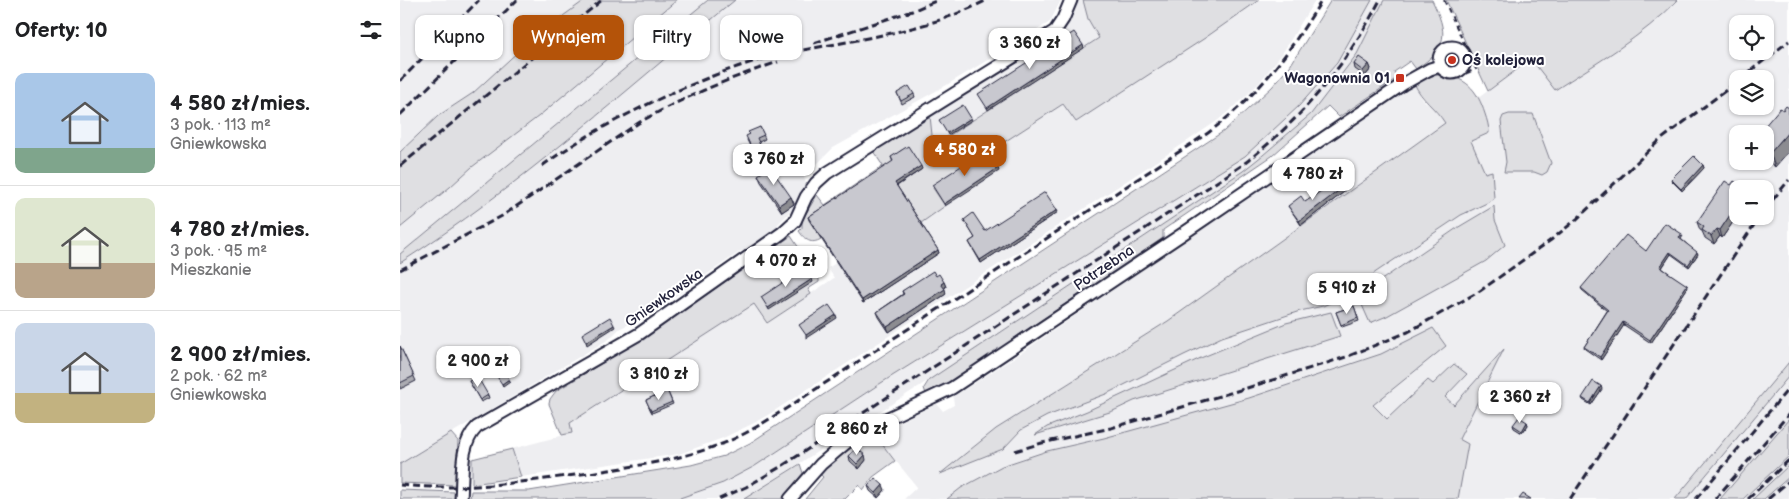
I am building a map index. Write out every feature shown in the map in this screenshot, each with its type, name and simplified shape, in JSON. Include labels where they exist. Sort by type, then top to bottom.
[{"type":"street","name":"Gniewkowska","points":[[461,499],[465,451],[471,434],[477,427],[639,334],[782,233],[795,221],[806,197],[816,183],[827,173],[1055,30],[1064,19],[1071,0]]},
{"type":"street","name":"Potrzebna","points":[[790,499],[821,464],[869,427],[952,388],[1403,84],[1430,69],[1440,66]]},
{"type":"path","points":[[1444,0],[1476,69],[1467,73]]},
{"type":"shaded area","points":[[400,0],[1061,0],[1050,22],[945,86],[833,148],[804,177],[806,184],[793,209],[777,227],[748,249],[741,251],[632,326],[631,323],[619,329],[609,339],[400,464]]},
{"type":"shaded area","points":[[585,0],[677,0],[659,15],[634,15],[634,36],[624,45],[624,15],[564,15]]},
{"type":"shaded area","points":[[708,0],[735,0],[710,21],[710,15],[690,15]]},
{"type":"shaded area","points":[[1078,0],[1083,0],[1088,19],[1099,38],[932,146],[929,143],[932,135],[930,116],[1058,36],[1067,27]]},
{"type":"shaded area","points":[[1083,0],[1259,0],[1205,38],[1076,122],[1063,104],[933,188],[945,206],[921,223],[896,186],[922,169],[909,149],[906,151],[904,149],[900,151],[902,154],[892,160],[900,174],[892,179],[885,170],[809,219],[821,239],[814,242],[806,239],[801,234],[799,231],[802,228],[802,220],[817,195],[825,205],[883,166],[873,151],[930,116],[932,135],[929,143],[933,146],[1099,38],[1088,19]]},
{"type":"shaded area","points":[[1259,0],[1315,0],[1282,54],[1258,84],[1217,121],[771,413],[723,438],[679,454],[521,477],[512,449],[572,433],[569,423],[754,304],[767,323],[834,278],[828,268],[914,212],[921,223],[944,206],[933,188],[1063,103],[1076,122]]},
{"type":"shaded area","points":[[1331,0],[1372,0],[1337,63],[1299,106],[1245,156],[881,383],[755,466],[723,483],[677,499],[470,499],[471,491],[529,491],[691,465],[724,456],[750,443],[1224,131],[1272,87],[1290,66]]},
{"type":"shaded area","points":[[1372,0],[1384,0],[1357,54],[1312,114],[1243,171],[929,380],[744,499],[677,499],[723,483],[755,466],[881,383],[1245,156],[1299,106],[1337,63]]},
{"type":"shaded area","points":[[1384,0],[1432,0],[1443,31],[1440,46],[1427,61],[1416,69],[1410,61],[1394,72],[1397,78],[1339,117],[1328,106],[1272,156],[1163,230],[1163,238],[947,384],[926,394],[924,388],[929,380],[1243,171],[1311,114],[1357,54]]},
{"type":"shaded area","points":[[1446,0],[1678,0],[1635,37],[1555,90],[1531,59],[1488,91]]},
{"type":"shaded area","points":[[1610,0],[1789,0],[1789,499],[904,499],[917,487],[874,434],[937,404],[943,411],[954,405],[953,397],[1021,353],[1414,83],[1423,100],[1433,107],[1446,122]]},
{"type":"shaded area","points":[[1449,52],[1455,52],[1459,59],[1455,66],[1449,66],[1445,62],[1445,56]]},
{"type":"shaded area","points":[[513,56],[513,60],[606,60],[539,116],[472,167],[400,228],[400,152],[438,116],[473,93]]},
{"type":"shaded area","points":[[635,60],[663,60],[530,170],[444,234],[400,263],[400,254]]},
{"type":"shaded area","points":[[1438,75],[1463,81],[1474,91],[1482,105],[1489,133],[1471,141],[1485,173],[1492,171],[1494,198],[1461,215],[1376,272],[1343,297],[1323,306],[1300,311],[1222,337],[1106,394],[1047,416],[1021,430],[1003,449],[940,474],[996,429],[1168,321],[1445,123],[1421,95],[1414,83],[1424,78]]},
{"type":"shaded area","points":[[1509,114],[1533,114],[1551,163],[1547,172],[1542,175],[1534,172],[1504,172],[1506,162],[1501,121],[1503,116]]},
{"type":"shaded area","points":[[1494,206],[1495,220],[1505,245],[1486,261],[1387,316],[1370,323],[1358,296],[1457,228]]},
{"type":"shaded area","points":[[791,236],[819,278],[819,282],[808,289],[811,294],[767,323],[754,304],[570,423],[572,433],[562,435],[549,404],[556,391],[647,336]]},
{"type":"shaded area","points":[[1331,312],[1340,336],[1134,401],[1113,411],[1035,435],[1047,427],[1087,411],[1203,357],[1286,323]]},
{"type":"shaded area","points":[[1433,328],[1446,346],[1373,405],[1387,419],[1428,380],[1433,384],[1454,364],[1467,374],[1445,397],[1454,405],[1504,349],[1459,439],[1468,444],[1458,499],[947,499],[961,488],[1002,466],[1047,451],[1104,438],[1249,398],[1381,354]]},
{"type":"shaded area","points":[[1789,362],[1789,376],[1686,499],[1675,499]]},
{"type":"shaded area","points":[[1789,419],[1789,456],[1743,499],[1720,499]]},
{"type":"shaded area","points":[[872,431],[895,461],[873,477],[863,490],[859,485],[845,499],[805,499],[823,477],[820,474],[843,451]]},
{"type":"shaded area","points":[[451,433],[458,441],[455,485],[400,483],[400,464]]},
{"type":"shaded area","points":[[512,449],[521,477],[472,484],[472,459]]},
{"type":"shaded area","points":[[800,464],[803,473],[782,499],[744,499]]},
{"type":"shaded area","points":[[1789,465],[1789,477],[1764,499],[1753,499]]},
{"type":"shaded area","points":[[400,490],[455,492],[455,499],[400,499]]},
{"type":"building","points":[[1074,32],[1083,45],[987,108],[978,94]]},
{"type":"building","points":[[1359,57],[1369,64],[1363,71],[1354,64]]},
{"type":"building","points":[[909,86],[914,94],[901,101],[897,93]]},
{"type":"building","points":[[963,105],[971,118],[947,133],[939,120]]},
{"type":"building","points":[[1786,106],[1789,108],[1789,131],[1774,148],[1774,125],[1766,125],[1780,108],[1783,110]]},
{"type":"building","points":[[760,127],[764,135],[757,138],[760,145],[752,149],[746,136],[750,134],[748,132]]},
{"type":"building","points":[[908,146],[921,166],[895,183],[938,250],[862,300],[808,217],[893,161],[891,157]]},
{"type":"building","points":[[986,150],[998,168],[944,204],[932,185]]},
{"type":"building","points":[[1694,156],[1703,165],[1681,189],[1671,179]]},
{"type":"building","points":[[770,167],[791,197],[779,205],[758,175]]},
{"type":"building","points":[[1337,180],[1342,188],[1299,221],[1288,206],[1301,196],[1305,202]]},
{"type":"building","points":[[1725,181],[1729,184],[1729,216],[1720,230],[1717,229],[1711,236],[1702,230],[1704,227],[1697,222]]},
{"type":"building","points":[[1045,192],[1057,210],[980,260],[969,242],[975,238],[964,220],[973,213],[985,231]]},
{"type":"building","points":[[1665,223],[1682,234],[1679,238],[1697,252],[1688,265],[1670,252],[1660,267],[1687,285],[1650,340],[1623,322],[1600,357],[1584,347],[1608,310],[1581,288],[1626,235],[1646,251]]},
{"type":"building","points":[[805,268],[812,279],[768,308],[761,297]]},
{"type":"building","points":[[933,271],[936,276],[939,274],[944,282],[941,284],[945,289],[887,327],[877,312],[904,294],[902,291]]},
{"type":"building","points":[[829,305],[836,315],[806,335],[799,325]]},
{"type":"building","points":[[1354,306],[1358,318],[1341,325],[1336,312]]},
{"type":"building","points":[[610,317],[614,325],[586,342],[582,334]]},
{"type":"building","points":[[400,346],[414,376],[400,383]]},
{"type":"building","points":[[501,367],[509,379],[502,384],[494,372]]},
{"type":"building","points":[[477,376],[488,395],[480,400],[469,381]]},
{"type":"building","points":[[1593,381],[1601,386],[1590,403],[1582,398]]},
{"type":"building","points":[[667,390],[672,402],[651,411],[646,400]]},
{"type":"building","points":[[1519,417],[1527,422],[1522,431],[1513,425]]},
{"type":"building","points":[[856,448],[865,455],[857,464],[849,456]]},
{"type":"building","points":[[875,478],[883,485],[876,493],[868,486]]},
{"type":"building","points":[[1523,494],[1531,499],[1519,499]]},
{"type":"railway","points":[[400,81],[479,0]]},
{"type":"railway","points":[[400,115],[517,0]]},
{"type":"railway","points":[[400,166],[602,0]]},
{"type":"railway","points":[[814,43],[912,11],[938,0]]},
{"type":"railway","points":[[542,166],[573,145],[623,117],[674,92],[720,73],[767,58],[879,36],[934,22],[987,0]]},
{"type":"railway","points":[[400,485],[467,487],[575,475],[644,464],[696,453],[742,435],[787,408],[1208,133],[1243,103],[1272,72],[1285,56],[1322,0]]},
{"type":"railway","points":[[719,499],[746,487],[782,466],[1241,166],[1263,149],[1320,91],[1337,70],[1380,0]]},
{"type":"railway","points":[[1752,70],[1789,41]]},
{"type":"railway","points":[[400,270],[502,216],[640,122],[673,104],[778,62]]},
{"type":"railway","points":[[1015,451],[1111,428],[1247,388],[1346,357],[1408,332],[1480,291],[1551,240],[1577,219],[1659,141],[1729,88]]},
{"type":"railway","points":[[1774,198],[1789,180]]},
{"type":"railway","points":[[1570,499],[1754,225]]},
{"type":"railway","points":[[1696,499],[1789,388]]},
{"type":"railway","points":[[1715,499],[1789,414]]},
{"type":"railway","points":[[1748,499],[1789,460]]},
{"type":"railway","points":[[1768,499],[1789,481]]},
{"type":"place","name":"Oś kolejowa","points":[[1452,60]]},
{"type":"place","name":"Wagonownia 01","points":[[1400,78]]}]
